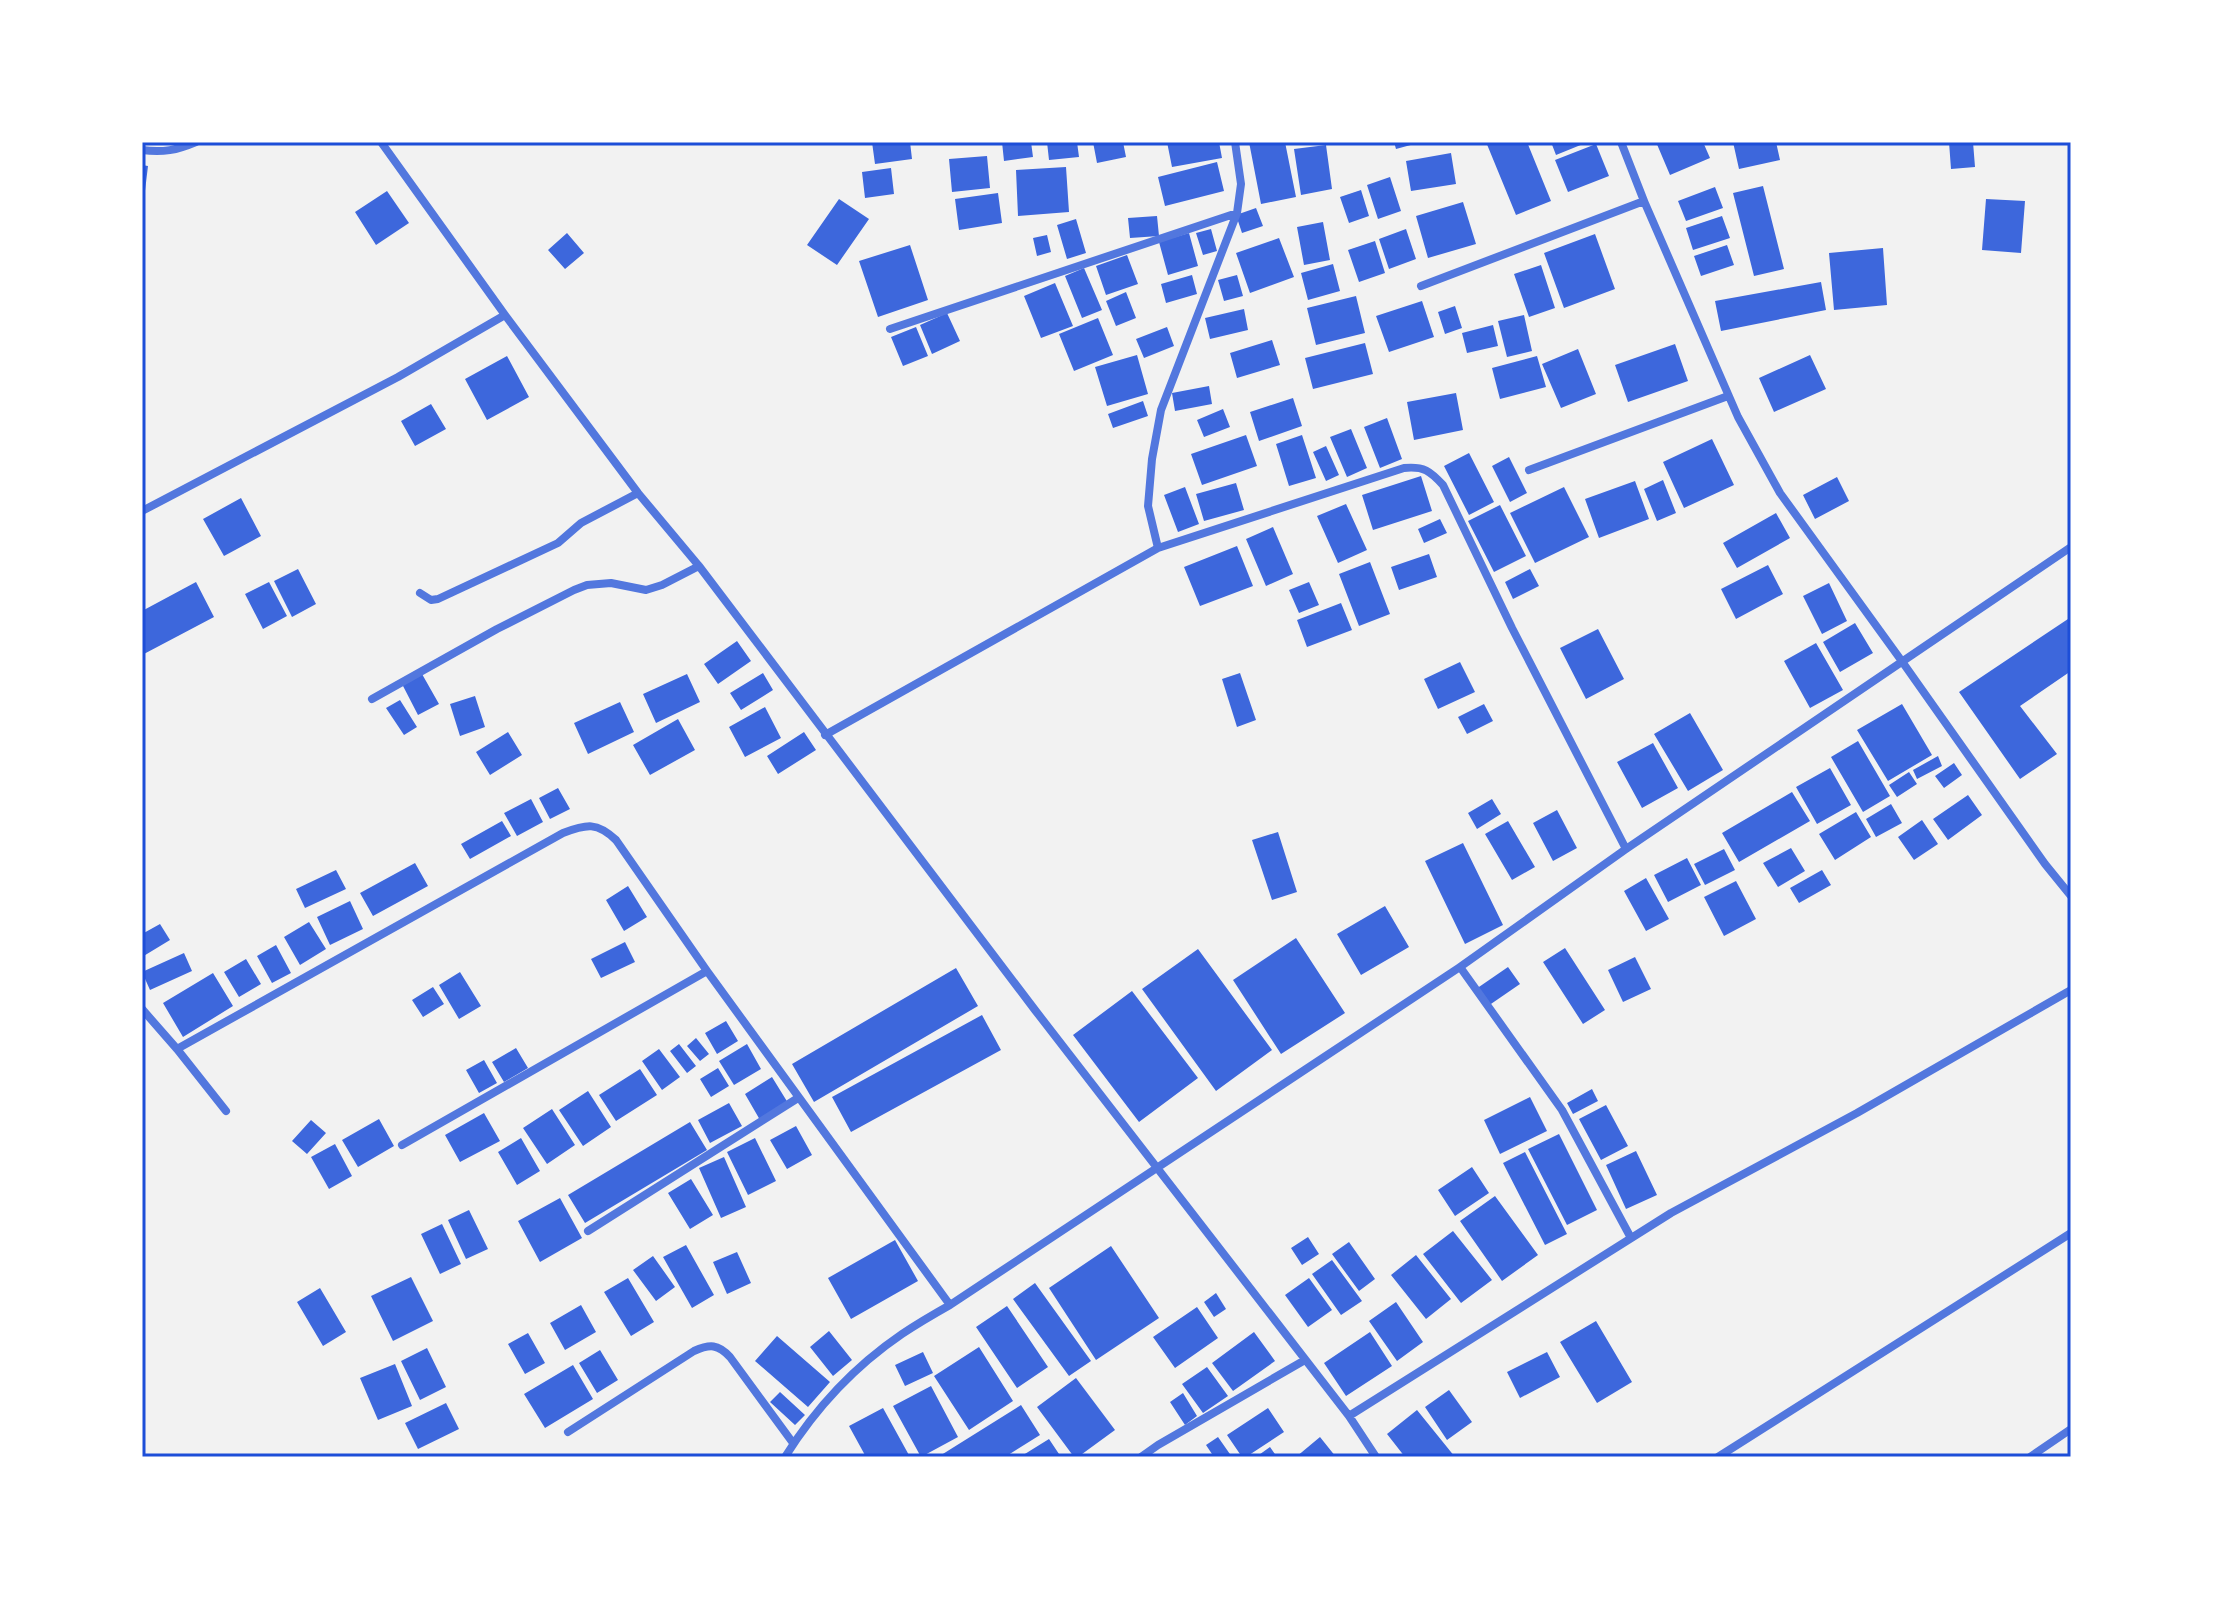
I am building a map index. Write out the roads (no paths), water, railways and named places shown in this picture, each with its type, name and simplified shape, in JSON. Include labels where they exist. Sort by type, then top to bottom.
[{"type":"street","points":[[142,150],[176,151],[196,142]]},
{"type":"street","points":[[381,142],[638,493],[699,566],[825,735],[1349,1416],[1376,1457]]},
{"type":"street","points":[[1158,548],[1148,506],[1161,410],[1237,213],[1241,184],[1235,142]]},
{"type":"street","points":[[1621,142],[1728,396],[1780,493],[2071,896]]},
{"type":"street","points":[[1421,286],[1644,201]]},
{"type":"street","points":[[890,329],[1237,213]]},
{"type":"street","points":[[142,511],[398,377],[505,315]]},
{"type":"street","points":[[1529,470],[1728,396]]},
{"type":"street","points":[[825,735],[1158,548],[1404,468],[1419,467],[1433,474],[1443,485],[1512,628],[1626,849]]},
{"type":"street","points":[[420,593],[431,600],[438,599],[558,543],[588,518],[638,493]]},
{"type":"street","points":[[785,1457],[810,1420],[851,1374],[900,1335],[1460,967],[1626,849],[2071,547]]},
{"type":"street","points":[[372,699],[574,590],[587,585],[611,583],[646,590],[699,566]]},
{"type":"street","points":[[177,1049],[563,833],[593,825],[616,840],[798,1098],[950,1305]]},
{"type":"street","points":[[1460,967],[1562,1110],[1631,1238]]},
{"type":"street","points":[[402,1145],[707,971]]},
{"type":"street","points":[[1349,1416],[1671,1213],[1857,1113],[2071,990]]},
{"type":"street","points":[[142,1009],[226,1111]]},
{"type":"street","points":[[588,1231],[798,1098]]},
{"type":"street","points":[[1718,1457],[2071,1233]]},
{"type":"street","points":[[568,1432],[694,1351],[713,1346],[730,1357],[793,1443]]},
{"type":"street","points":[[1141,1457],[1305,1360]]},
{"type":"street","points":[[2030,1457],[2071,1429]]}]
